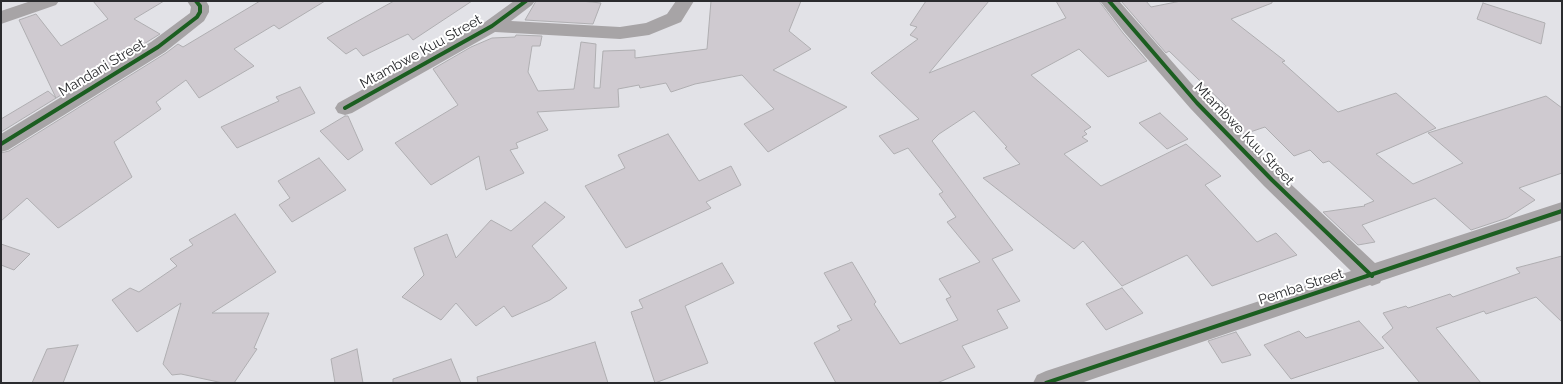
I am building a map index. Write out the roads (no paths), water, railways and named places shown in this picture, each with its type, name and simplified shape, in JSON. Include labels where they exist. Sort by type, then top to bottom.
[{"type":"street","points":[[1,18],[50,1]]},
{"type":"street","name":"Mandani Street","points":[[1,144],[158,47],[197,16],[200,12],[200,6],[196,1]]},
{"type":"street","name":"Mtambwe Kuu Street","points":[[345,108],[492,26],[526,1]]},
{"type":"street","points":[[492,26],[620,33],[649,29],[674,18],[685,1]]},
{"type":"street","name":"Mtambwe Kuu Street","points":[[1110,1],[1131,28],[1197,103],[1272,180],[1372,276]]},
{"type":"street","name":"Pemba Street","points":[[1046,383],[1372,276],[1562,211]]}]
